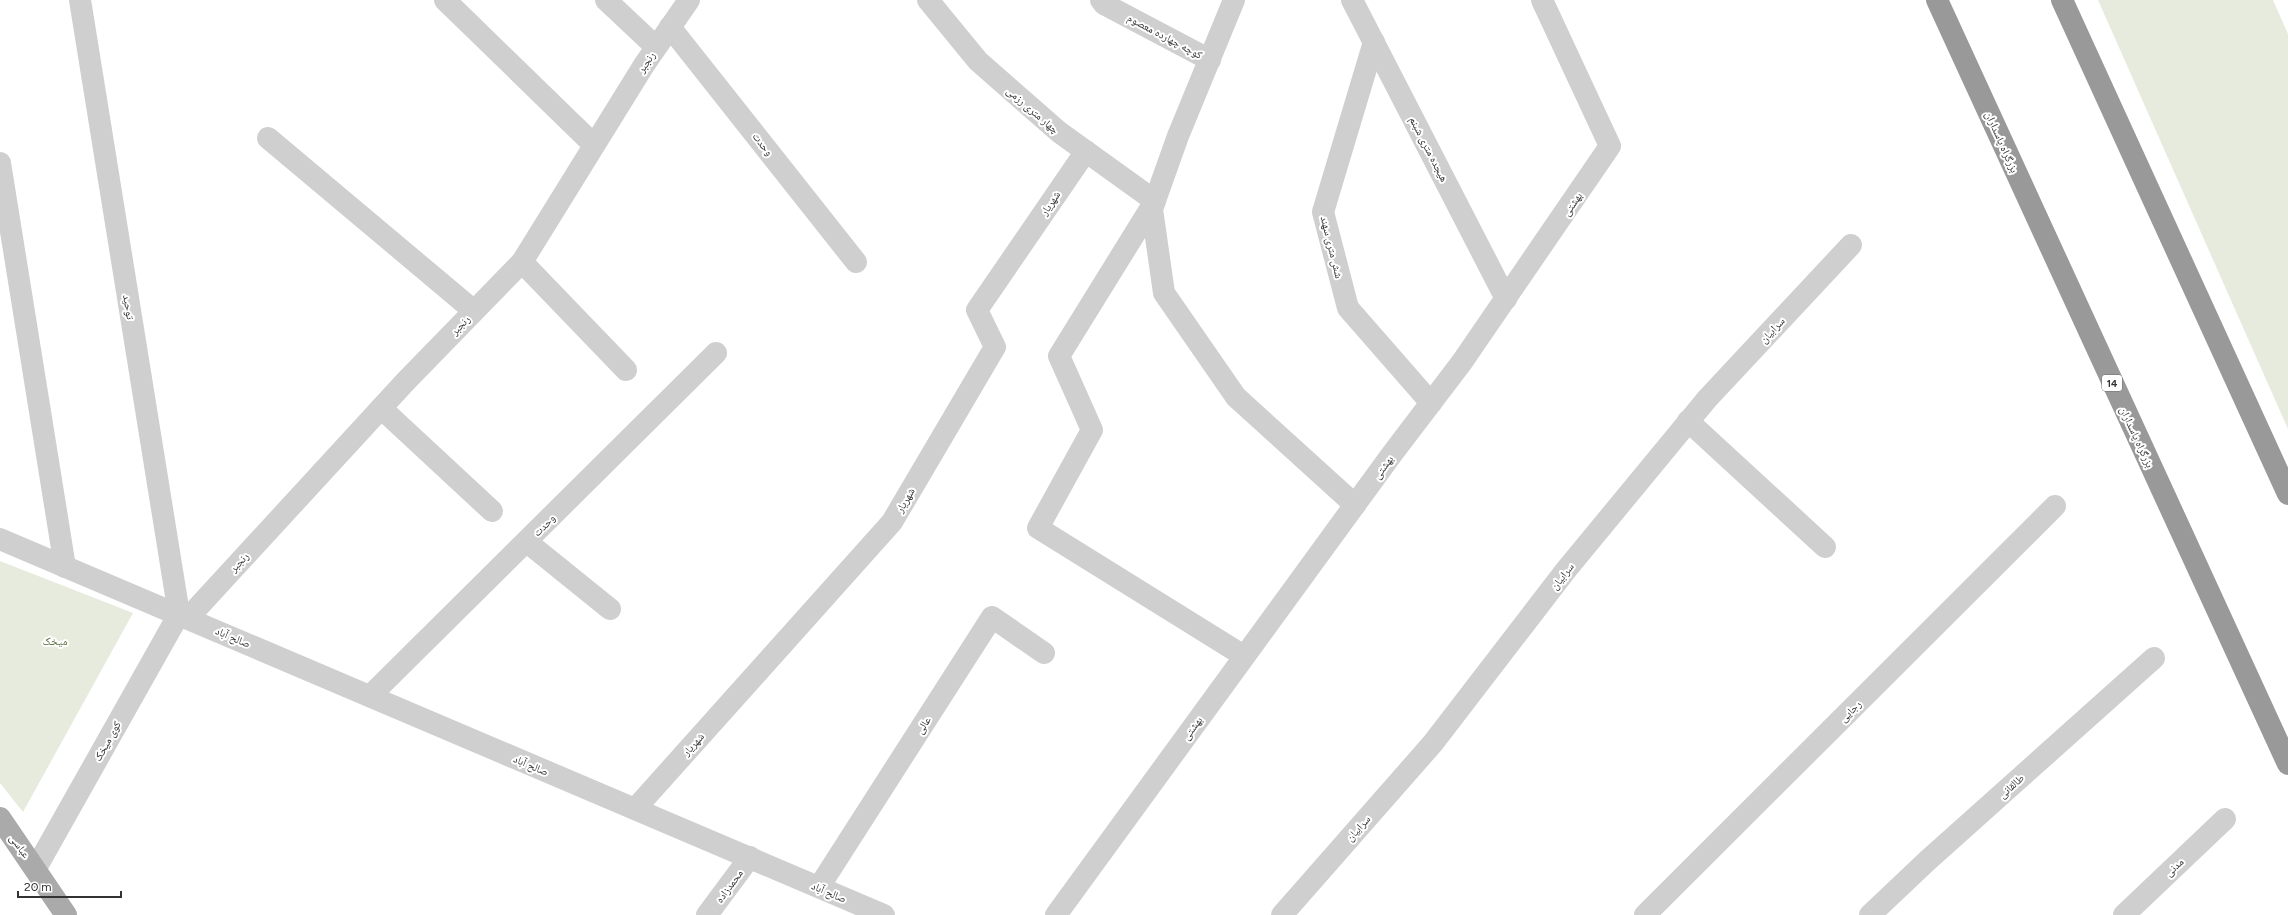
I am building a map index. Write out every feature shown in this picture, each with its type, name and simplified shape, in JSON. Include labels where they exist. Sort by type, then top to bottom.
[{"type":"highway","name":"بزرگراه پاسداران","points":[[1937,0],[2288,764]]},
{"type":"highway","points":[[2062,0],[2288,494]]},
{"type":"main road","name":"عباسى","points":[[0,818],[36,868],[66,915]]},
{"type":"street","name":"توحید","points":[[80,0],[183,616]]},
{"type":"street","points":[[445,0],[594,145]]},
{"type":"street","points":[[606,0],[656,47]]},
{"type":"street","name":"رنجبر","points":[[183,616],[522,262],[656,47],[689,0]]},
{"type":"street","name":"چهار متری رزمی","points":[[928,0],[978,61],[1059,132],[1155,201]]},
{"type":"street","name":"کوچه چهارده معصوم","points":[[1101,0],[1104,4],[1210,60]]},
{"type":"street","points":[[1234,0],[1178,136],[1152,209],[1164,293],[1236,397],[1355,505]]},
{"type":"street","name":"هیجده متری شبنم","points":[[1352,0],[1506,299]]},
{"type":"street","name":"بهشتی","points":[[1056,915],[1244,656],[1462,362],[1610,146],[1542,0]]},
{"type":"street","name":"وحدت","points":[[670,27],[856,262]]},
{"type":"street","name":"شش متری سهند","points":[[1374,42],[1323,212],[1348,308],[1431,403]]},
{"type":"street","points":[[268,138],[474,311]]},
{"type":"street","name":"شهریار","points":[[635,809],[892,522],[995,347],[977,310],[1086,151]]},
{"type":"street","points":[[0,163],[65,567]]},
{"type":"street","points":[[1155,201],[1058,356],[1092,430],[1038,528],[1244,656]]},
{"type":"street","name":"سرابیان","points":[[1282,915],[1433,743],[1566,570],[1688,421],[1851,246]]},
{"type":"street","points":[[522,262],[626,370]]},
{"type":"street","name":"وحدت","points":[[370,696],[716,353]]},
{"type":"street","points":[[381,408],[492,511]]},
{"type":"street","points":[[1688,421],[1825,546]]},
{"type":"street","name":"رجایی","points":[[1646,915],[2055,506]]},
{"type":"street","name":"صالح آباد","points":[[0,540],[183,616],[884,915]]},
{"type":"street","points":[[527,542],[610,609]]},
{"type":"street","name":"کوی میخک","points":[[36,868],[183,616]]},
{"type":"street","name":"عالی","points":[[819,887],[992,617],[1044,653]]},
{"type":"street","name":"طالقانی","points":[[1870,915],[1927,861],[2154,658]]},
{"type":"street","name":"مدنی","points":[[2124,915],[2225,819]]},
{"type":"street","name":"محمدزاده","points":[[707,915],[750,857]]},
{"type":"green space","points":[[2098,0],[2273,0],[2288,34],[2288,429]]},
{"type":"green space","name":"میخک","points":[[0,561],[133,613],[23,812],[0,783]]}]
